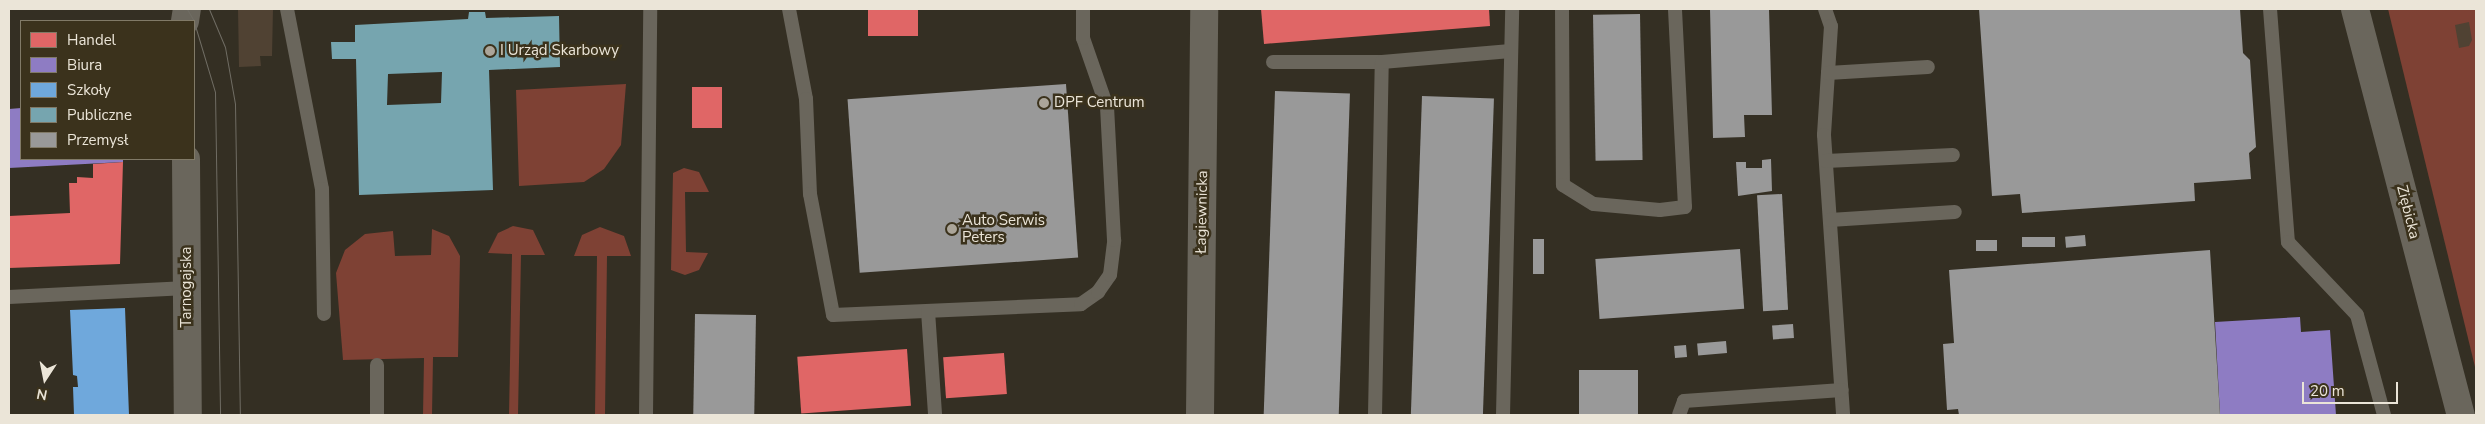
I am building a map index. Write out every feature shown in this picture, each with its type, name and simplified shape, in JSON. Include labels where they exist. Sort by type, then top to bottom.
[{"type":"street","name":"Łagiewnicka","points":[[1200,415],[1204,9]]},
{"type":"street","name":"Ziębicka","points":[[2355,9],[2461,415]]},
{"type":"street","name":"Tarnogajska","points":[[186,160],[188,415]]},
{"type":"lane","points":[[287,9],[322,189],[324,314]]},
{"type":"lane","points":[[646,415],[650,9]]},
{"type":"lane","points":[[789,9],[806,99],[810,194],[833,315],[1081,304],[1110,275],[1114,240],[1107,107],[1083,38],[1083,9]]},
{"type":"lane","points":[[1503,415],[1512,9]]},
{"type":"lane","points":[[1562,9],[1564,185],[1594,204],[1660,210],[1685,207],[1675,9]]},
{"type":"lane","points":[[1825,9],[1831,26],[1826,161],[1843,415]]},
{"type":"lane","points":[[2270,9],[2288,242],[2357,315],[2384,415]]},
{"type":"lane","points":[[1274,62],[1382,62],[1511,51]]},
{"type":"lane","points":[[1375,415],[1382,62]]},
{"type":"lane","points":[[1828,73],[1928,67]]},
{"type":"lane","points":[[1826,161],[1953,155]]},
{"type":"lane","points":[[1830,220],[1955,212]]},
{"type":"lane","points":[[9,297],[187,288]]},
{"type":"lane","points":[[928,311],[935,415]]},
{"type":"lane","points":[[377,365],[377,415]]},
{"type":"lane","points":[[1679,415],[1684,401],[1842,390]]},
{"type":"shaded area","points":[[2388,9],[2476,9],[2476,371]]},
{"type":"shaded area","points":[[626,84],[621,145],[604,169],[584,182],[519,186],[516,90]]},
{"type":"shaded area","points":[[684,168],[699,172],[709,192],[685,192],[686,252],[708,253],[699,270],[685,275],[671,270],[673,173]]},
{"type":"shaded area","points":[[513,226],[533,230],[545,255],[521,255],[518,415],[509,415],[512,254],[488,253],[498,233]]},
{"type":"shaded area","points":[[600,227],[624,236],[631,256],[607,256],[605,415],[595,415],[597,256],[574,256],[582,235]]},
{"type":"shaded area","points":[[432,229],[449,236],[460,256],[458,357],[433,357],[432,415],[423,415],[424,358],[343,360],[336,273],[345,250],[365,234],[393,231],[395,256],[431,255]]},
{"type":"building: Handel","points":[[868,9],[918,9],[918,36],[868,36]]},
{"type":"building: Handel","points":[[1261,9],[1489,9],[1490,26],[1264,44]]},
{"type":"building: Handel","points":[[692,87],[722,87],[722,128],[692,128]]},
{"type":"building: Handel","points":[[123,162],[120,264],[9,268],[9,216],[70,213],[69,183],[77,183],[77,177],[93,178],[93,164]]},
{"type":"building: Handel","points":[[907,349],[911,406],[801,414],[797,357]]},
{"type":"building: Handel","points":[[1004,353],[1007,394],[946,398],[943,357]]},
{"type":"building: Biura","points":[[20,108],[20,160],[123,160],[123,162],[9,168],[9,109]]},
{"type":"building: Biura","points":[[2300,317],[2301,332],[2330,330],[2336,415],[2220,415],[2215,322]]},
{"type":"building: Szkoły","points":[[125,308],[129,415],[74,415],[73,387],[78,387],[77,376],[73,375],[70,310]]},
{"type":"building: Publiczne","points":[[469,12],[485,12],[486,18],[559,16],[560,67],[489,70],[493,190],[359,195],[356,59],[332,59],[331,42],[355,42],[355,25],[468,19]],"holes":[[[442,72],[441,103],[387,105],[388,74]]]},
{"type":"building: Przemysł","points":[[1710,9],[1769,9],[1772,115],[1744,115],[1745,137],[1713,138]]},
{"type":"building: Przemysł","points":[[1979,9],[2240,9],[2243,53],[2250,60],[2256,147],[2249,153],[2251,179],[2194,183],[2195,201],[2022,213],[2020,194],[1992,196]]},
{"type":"building: Przemysł","points":[[1640,14],[1643,160],[1596,161],[1593,15]]},
{"type":"building: Przemysł","points":[[1066,84],[1078,258],[860,273],[848,99]]},
{"type":"building: Przemysł","points":[[1275,91],[1350,94],[1339,415],[1264,415]]},
{"type":"building: Przemysł","points":[[1422,96],[1494,99],[1483,415],[1411,415]]},
{"type":"building: Przemysł","points":[[1771,159],[1772,191],[1738,196],[1736,162],[1746,162],[1746,168],[1762,168],[1762,160]]},
{"type":"building: Przemysł","points":[[1782,194],[1788,310],[1763,311],[1757,195]]},
{"type":"building: Przemysł","points":[[2085,235],[2086,246],[2066,248],[2065,237]]},
{"type":"building: Przemysł","points":[[2022,237],[2055,237],[2055,247],[2022,247]]},
{"type":"building: Przemysł","points":[[1533,239],[1544,239],[1544,274],[1533,274]]},
{"type":"building: Przemysł","points":[[1976,240],[1997,240],[1997,251],[1976,251]]},
{"type":"building: Przemysł","points":[[1740,249],[1744,309],[1600,319],[1595,259]]},
{"type":"building: Przemysł","points":[[2210,250],[2220,415],[1959,415],[1958,409],[1947,410],[1943,344],[1954,343],[1949,270]]},
{"type":"building: Przemysł","points":[[695,314],[756,315],[754,415],[693,415]]},
{"type":"building: Przemysł","points":[[1793,324],[1794,338],[1773,339],[1772,325]]},
{"type":"building: Przemysł","points":[[1726,341],[1727,353],[1698,355],[1697,344]]},
{"type":"building: Przemysł","points":[[1686,345],[1687,357],[1675,358],[1674,346]]},
{"type":"building: Przemysł","points":[[1579,370],[1638,370],[1638,415],[1579,415]]},
{"type":"building: Inne","points":[[238,9],[273,9],[272,56],[260,56],[261,66],[239,67]]},
{"type":"building: Inne","points":[[2469,22],[2472,40],[2469,46],[2459,48],[2455,25]]},
{"type":"tram line","points":[[187,9],[193,20]]},
{"type":"tram line","points":[[209,9],[225,47],[235,104],[240,415]]},
{"type":"tram line","points":[[195,25],[215,92],[220,415]]},
{"type":"place","name":"I Urząd Skarbowy","points":[[490,51]]},
{"type":"place","name":"DPF Centrum","points":[[1044,103]]},
{"type":"place","name":"Auto Serwis Peters","points":[[952,229]]}]
